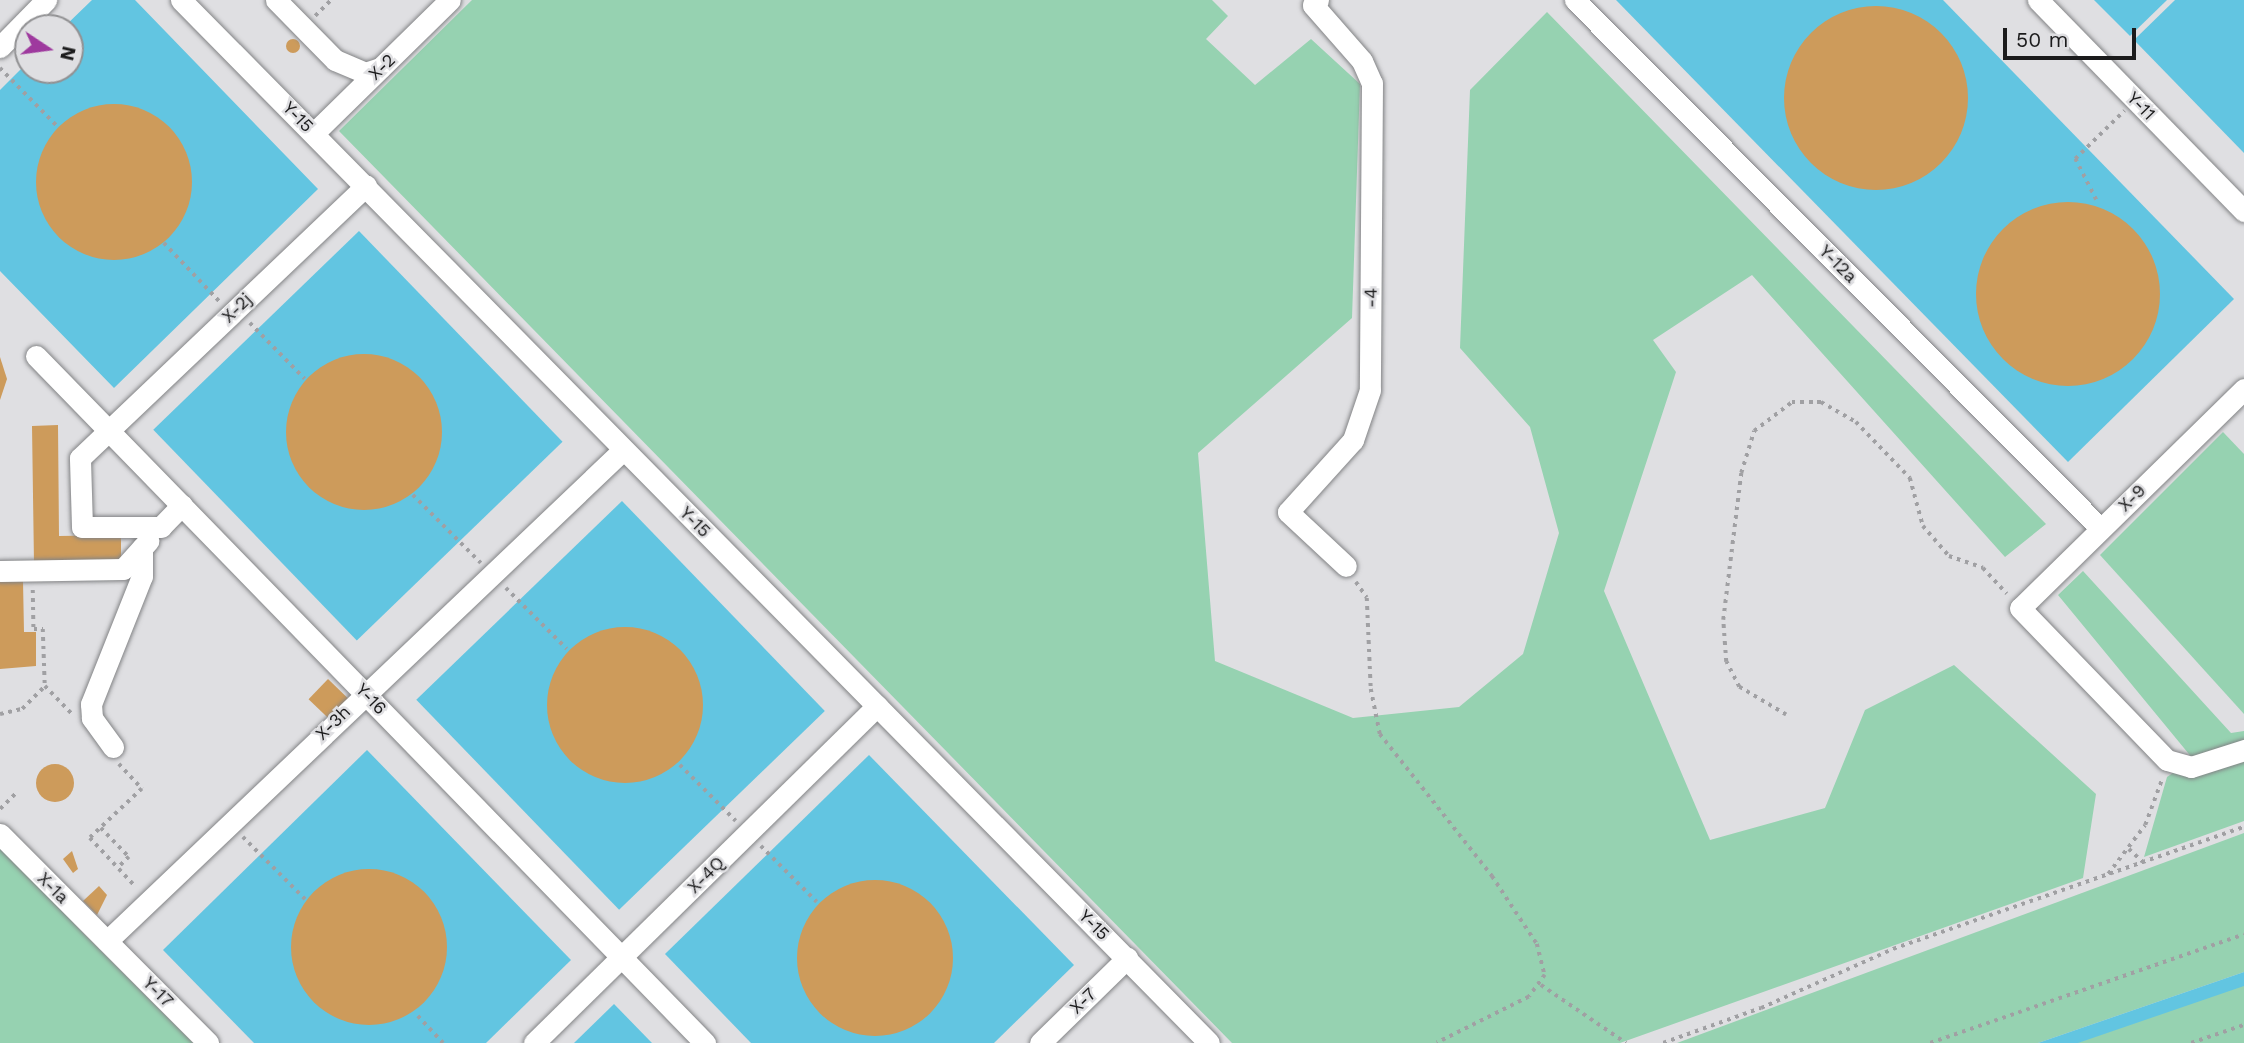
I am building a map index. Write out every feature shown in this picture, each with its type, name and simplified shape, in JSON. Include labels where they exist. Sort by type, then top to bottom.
[{"type":"street","points":[[0,47],[46,0]]},
{"type":"street","name":"Y-15","points":[[181,0],[1209,1043]]},
{"type":"street","points":[[276,0],[335,60],[365,73],[380,68]]},
{"type":"street","name":"X-2","points":[[314,133],[450,0]]},
{"type":"street","name":"-4","points":[[1318,0],[1313,5],[1362,61],[1372,83],[1370,390],[1353,440],[1288,512],[1346,566]]},
{"type":"street","name":"Y-12a","points":[[1575,0],[2101,529]]},
{"type":"street","name":"Y-11","points":[[2038,0],[2244,211]]},
{"type":"street","name":"X-2j","points":[[161,527],[82,527],[80,458],[366,186]]},
{"type":"street","name":"Y-16","points":[[36,356],[705,1043]]},
{"type":"street","name":"X-9","points":[[2020,608],[2244,388]]},
{"type":"street","name":"X-3h","points":[[107,941],[365,692],[623,450]]},
{"type":"street","points":[[0,571],[123,569],[182,505]]},
{"type":"street","points":[[114,747],[92,718],[91,704],[142,576],[142,548]]},
{"type":"street","points":[[2020,608],[2167,760],[2191,767],[2244,750]]},
{"type":"street","name":"X-4Q","points":[[534,1043],[877,706]]},
{"type":"street","name":"X-1a","points":[[0,834],[107,941]]},
{"type":"street","name":"Y-17","points":[[107,941],[208,1043]]},
{"type":"street","name":"X-7","points":[[1040,1043],[1127,958]]},
{"type":"path","points":[[0,68],[58,126]]},
{"type":"path","points":[[2096,200],[2075,159],[2136,100]]},
{"type":"path","points":[[164,243],[305,379]]},
{"type":"path","points":[[1786,715],[1739,687],[1726,663],[1723,620],[1754,431],[1791,402],[1821,402],[1856,422],[1910,478],[1923,526],[1949,556],[1983,568],[2020,608]]},
{"type":"path","points":[[413,495],[567,649]]},
{"type":"path","points":[[1346,566],[1367,598],[1380,734],[1537,944],[1545,975],[1541,985],[1529,997],[1437,1043]]},
{"type":"path","points":[[0,714],[22,709],[45,686]]},
{"type":"path","points":[[2107,875],[2129,849],[2158,799],[2167,760]]},
{"type":"path","points":[[680,765],[817,902]]},
{"type":"path","points":[[0,809],[15,794]]},
{"type":"path","points":[[229,823],[304,899]]},
{"type":"path","points":[[1663,1043],[1761,1008],[1894,949],[2244,827]]},
{"type":"path","points":[[101,828],[129,857],[118,868]]},
{"type":"path","points":[[90,838],[136,887]]},
{"type":"path","points":[[2129,849],[2143,862]]},
{"type":"path","points":[[1930,1043],[2244,934]]},
{"type":"path","points":[[1541,985],[1626,1043]]},
{"type":"path","points":[[418,1016],[443,1043]]},
{"type":"path","points":[[2190,1043],[2244,1025]]},
{"type":"green space","points":[[472,0],[1212,0],[1228,16],[1206,39],[1255,85],[1311,39],[1360,84],[1352,318],[1198,453],[1215,661],[1353,718],[1459,707],[1523,654],[1559,533],[1530,427],[1460,348],[1470,90],[1547,12],[2046,524],[2005,557],[1752,275],[1653,340],[1676,372],[1604,591],[1710,840],[1825,808],[1865,710],[1954,665],[2096,794],[2083,878],[1620,1043],[1232,1043],[339,131]]},
{"type":"green space","points":[[2223,432],[2244,454],[2244,714],[2100,555]]},
{"type":"green space","points":[[2083,571],[2231,733],[2244,731],[2244,821],[2144,857],[2167,777],[2193,759],[2058,595]]},
{"type":"green space","points":[[2244,833],[2244,972],[2038,1043],[1677,1043]]},
{"type":"green space","points":[[0,846],[78,928],[193,1043],[0,1043]]},
{"type":"green space","points":[[2244,985],[2244,1043],[2076,1043]]},
{"type":"water","points":[[92,0],[135,0],[318,189],[114,388],[0,271],[0,90],[14,76],[14,84],[84,84],[84,14],[78,14]]},
{"type":"water","points":[[1616,0],[1943,0],[2234,299],[2068,462]]},
{"type":"water","points":[[2094,0],[2167,0],[2130,36]]},
{"type":"water","points":[[2175,0],[2244,0],[2244,153],[2134,40]]},
{"type":"water","points":[[359,231],[563,442],[357,640],[153,430]]},
{"type":"water","points":[[622,501],[825,711],[619,910],[416,700]]},
{"type":"water","points":[[367,750],[571,960],[486,1043],[254,1043],[163,950]]},
{"type":"water","points":[[869,755],[1074,965],[994,1043],[751,1043],[665,954]]},
{"type":"water","points":[[2244,972],[2244,986],[2078,1043],[2038,1043]]},
{"type":"water","points":[[614,1004],[652,1043],[574,1043]]},
{"type":"building","points":[[1876,6],[1894,7],[1911,13],[1927,21],[1941,33],[1953,47],[1961,63],[1967,80],[1967,116],[1961,133],[1953,149],[1941,163],[1927,175],[1911,183],[1894,189],[1876,190],[1858,189],[1841,183],[1825,175],[1811,163],[1799,149],[1791,133],[1785,116],[1784,98],[1785,80],[1791,63],[1799,47],[1811,33],[1825,21],[1841,13],[1858,7]]},
{"type":"building","points":[[293,39],[298,41],[298,51],[293,53],[288,51],[286,46],[288,41]]},
{"type":"building","points":[[114,104],[144,110],[169,127],[186,152],[192,182],[186,212],[169,237],[144,254],[114,260],[84,254],[59,237],[42,212],[36,182],[42,152],[59,127],[84,110]]},
{"type":"building","points":[[2068,202],[2103,209],[2119,217],[2133,229],[2145,243],[2153,259],[2160,294],[2153,329],[2145,345],[2133,359],[2119,371],[2103,379],[2068,386],[2033,379],[2017,371],[2003,359],[1991,345],[1983,329],[1976,294],[1983,259],[1991,243],[2003,229],[2017,217],[2033,209]]},
{"type":"building","points":[[364,354],[394,360],[419,377],[436,402],[442,432],[436,462],[419,487],[394,504],[364,510],[334,504],[309,487],[292,462],[286,432],[292,402],[309,377],[334,360]]},
{"type":"building","points":[[0,357],[7,379],[0,400]]},
{"type":"building","points":[[58,425],[59,536],[121,535],[121,562],[34,564],[32,426]]},
{"type":"building","points":[[0,581],[23,581],[24,632],[36,632],[36,666],[0,669]]},
{"type":"building","points":[[625,627],[655,633],[680,650],[697,675],[703,705],[697,735],[680,760],[655,777],[625,783],[595,777],[570,760],[553,735],[547,705],[553,675],[570,650],[595,633]]},
{"type":"building","points":[[328,679],[348,698],[329,719],[309,699]]},
{"type":"building","points":[[55,764],[69,769],[74,783],[69,797],[55,802],[41,797],[36,783],[41,769]]},
{"type":"building","points":[[72,851],[78,869],[73,873],[63,859]]},
{"type":"building","points":[[369,869],[399,875],[424,892],[441,917],[447,947],[441,977],[424,1002],[399,1019],[369,1025],[339,1019],[314,1002],[297,977],[291,947],[297,917],[314,892],[339,875]]},
{"type":"building","points":[[875,880],[905,886],[930,903],[947,928],[953,958],[947,988],[930,1013],[905,1030],[875,1036],[845,1030],[820,1013],[803,988],[797,958],[803,928],[820,903],[845,886]]},
{"type":"building","points":[[99,886],[107,895],[97,915],[83,901]]}]
